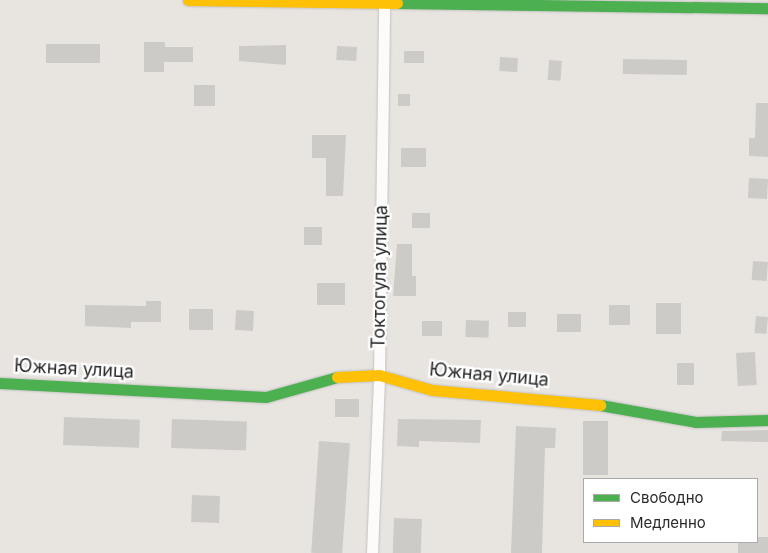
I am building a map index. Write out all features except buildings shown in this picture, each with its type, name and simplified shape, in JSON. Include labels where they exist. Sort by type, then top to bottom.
[{"type":"street","points":[[188,0],[768,8]]},
{"type":"street","name":"Токтогула улица","points":[[372,553],[379,375],[384,2]]},
{"type":"street","name":"Южная улица","points":[[0,383],[266,397],[344,374],[379,375],[432,390],[576,401],[696,422],[768,420]]},
{"type":"traffic: fast","points":[[397,3],[768,8]]},
{"type":"traffic: fast","points":[[0,383],[266,397],[337,377]]},
{"type":"traffic: fast","points":[[600,405],[696,422],[768,420]]},
{"type":"traffic: slow","points":[[188,0],[397,3]]},
{"type":"traffic: slow","points":[[337,377],[379,375],[432,390],[600,405]]}]
